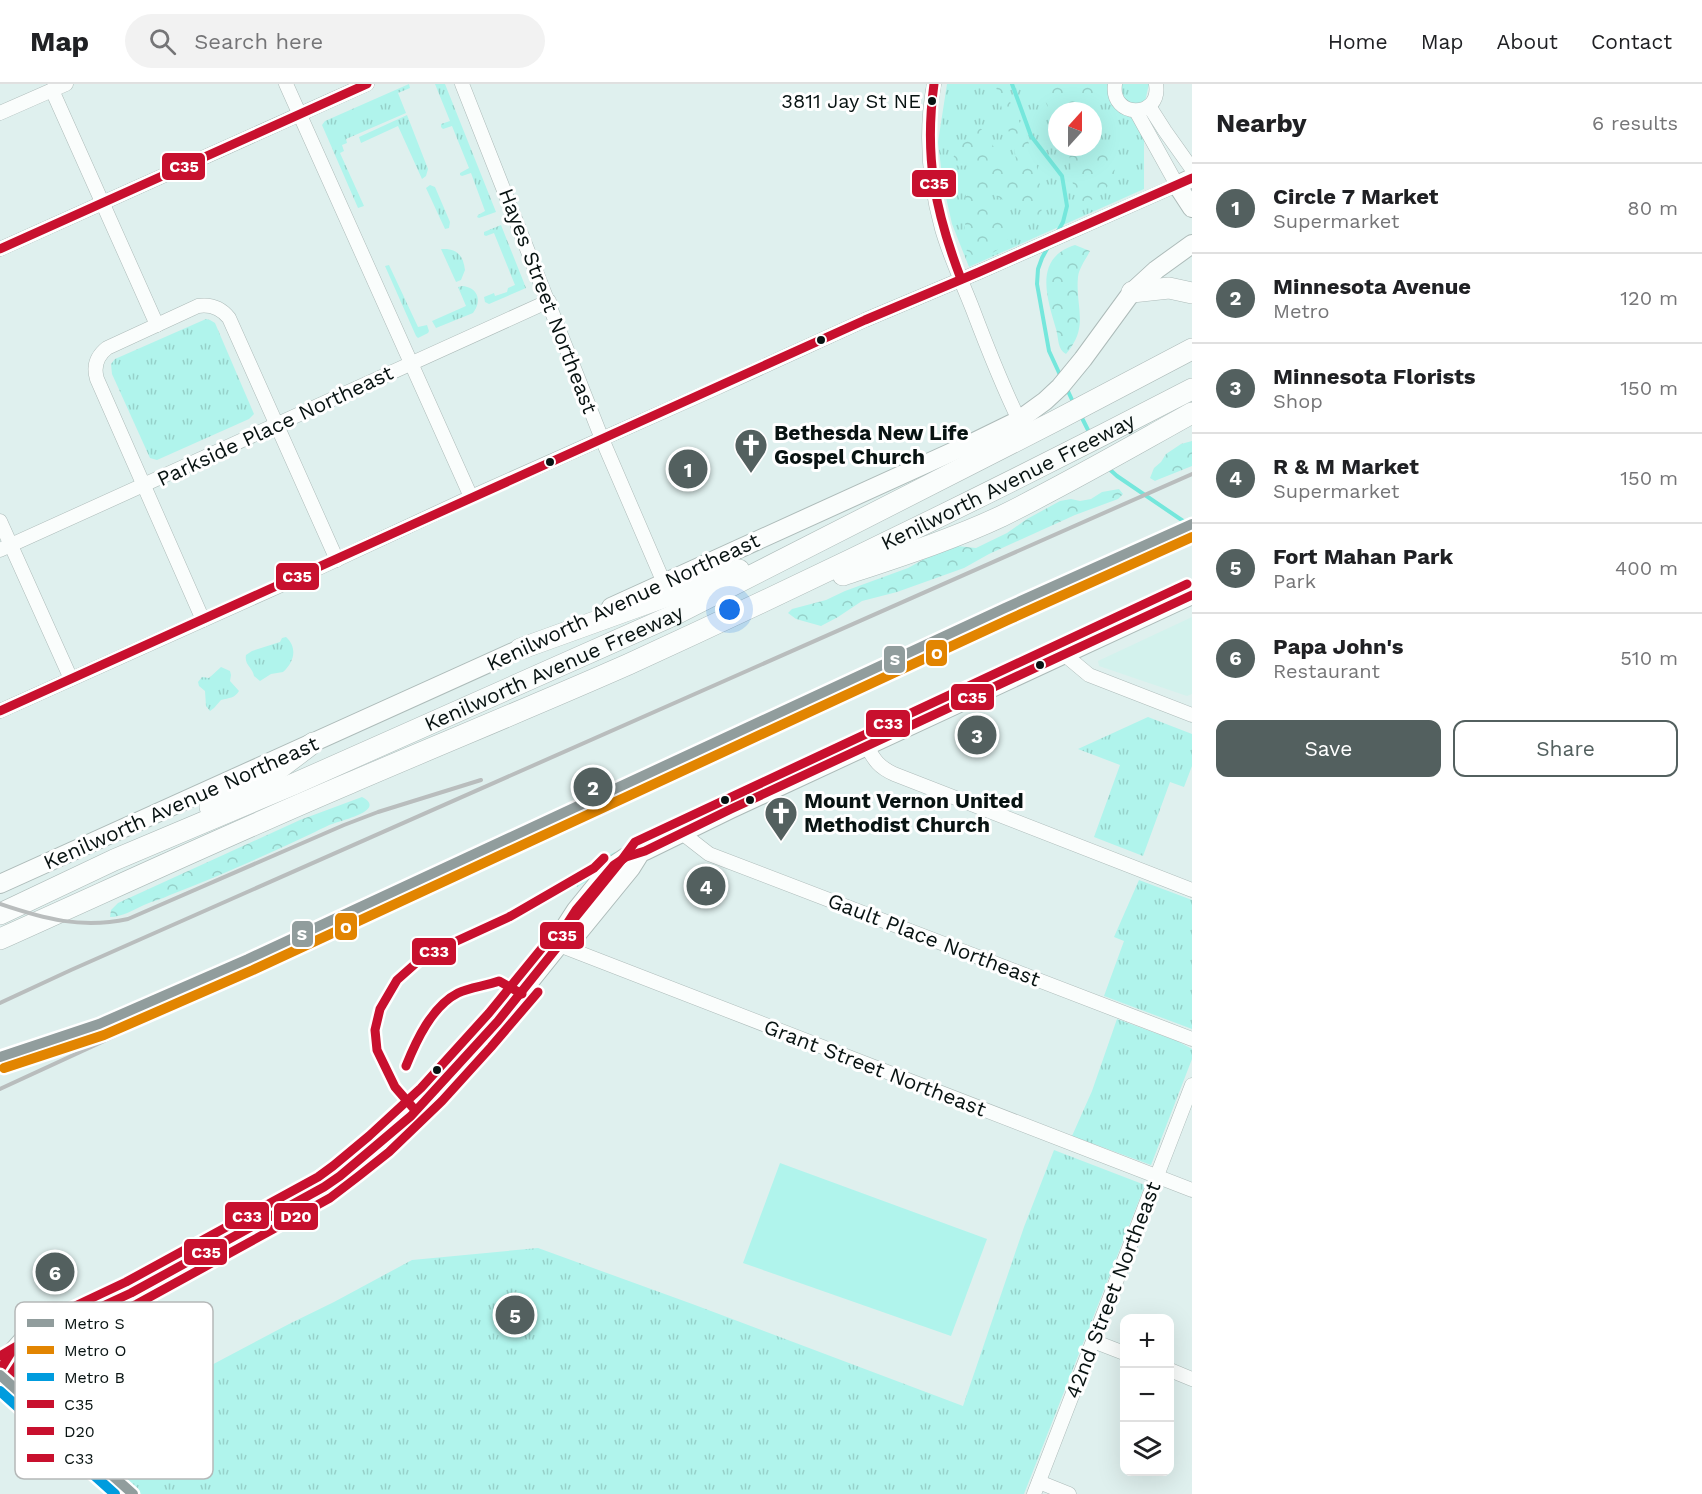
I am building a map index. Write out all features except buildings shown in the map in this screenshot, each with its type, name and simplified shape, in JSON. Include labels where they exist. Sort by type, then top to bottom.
[{"type":"highway","points":[[1132,292],[1170,288],[1192,293]]},
{"type":"highway","name":"Kenilworth Avenue Freeway","points":[[0,914],[114,861],[646,628],[1192,349]]},
{"type":"highway","name":"Kenilworth Avenue Freeway","points":[[0,939],[347,784],[503,719],[752,607],[1119,428],[1189,390]]},
{"type":"highway","points":[[752,607],[947,540],[1001,516],[1192,413]]},
{"type":"highway","points":[[520,649],[706,581],[810,546]]},
{"type":"highway","points":[[114,861],[276,771],[314,743]]},
{"type":"main road","points":[[1184,182],[1192,208]]},
{"type":"main road","name":"Kenilworth Avenue Northeast","points":[[0,883],[314,743],[1018,420],[1060,387],[1132,292],[1156,270],[1192,244]]},
{"type":"main road","points":[[112,1302],[307,1196],[340,1176],[390,1135],[430,1096],[498,1021],[559,945],[565,927],[602,878],[614,865],[626,857],[1192,595]]},
{"type":"main road","points":[[0,1370],[15,1348]]},
{"type":"street","points":[[0,113],[66,84]]},
{"type":"street","points":[[286,84],[471,497]]},
{"type":"street","points":[[0,249],[367,84]]},
{"type":"street","name":"Hayes Street Northeast","points":[[462,84],[602,439],[664,583]]},
{"type":"street","points":[[934,84],[929,132],[932,180],[942,230],[1018,420]]},
{"type":"street","points":[[1115,84],[1118,101],[1129,110],[1143,108],[1154,101],[1157,94],[1156,84]]},
{"type":"street","points":[[52,90],[157,325]]},
{"type":"street","points":[[1143,108],[1165,131],[1192,169]]},
{"type":"street","points":[[0,711],[866,320],[1184,182],[1143,108]]},
{"type":"street","name":"Parkside Place Northeast","points":[[5,548],[549,301]]},
{"type":"street","points":[[203,620],[97,380],[95,369],[98,358],[107,348],[198,306],[212,306],[229,318],[338,560]]},
{"type":"street","points":[[0,521],[5,548],[71,679]]},
{"type":"street","points":[[1065,655],[1089,675],[1192,715]]},
{"type":"street","points":[[867,747],[883,769],[894,774],[1192,890]]},
{"type":"street","name":"Gault Place Northeast","points":[[682,833],[709,854],[1192,1039]]},
{"type":"street","name":"Grant Street Northeast","points":[[559,945],[1192,1190]]},
{"type":"street","name":"42nd Street Northeast","points":[[1036,1488],[1192,1085]]},
{"type":"street","points":[[1093,1341],[1120,1351]]},
{"type":"street","points":[[1174,1372],[1192,1379]]},
{"type":"street","points":[[1036,1488],[1069,1494]]},
{"type":"shaded area","points":[[1192,617],[1192,694],[1187,696],[1099,666],[1098,661]]},
{"type":"green space","points":[[409,84],[410,88],[398,93],[406,113],[346,139],[347,143],[342,145],[344,151],[340,153],[364,206],[358,208],[322,125],[325,121]]},
{"type":"green space","points":[[435,84],[445,84],[496,212],[477,217],[485,211],[471,173],[460,175],[469,168],[452,126],[443,129],[441,127],[441,124],[450,121]]},
{"type":"green space","points":[[947,84],[1149,84],[1144,106],[1144,189],[969,267],[952,224],[943,184],[938,142]]},
{"type":"green space","points":[[995,84],[1003,84],[1035,161],[1039,178],[1042,219],[1041,223],[1037,223],[1014,205],[993,194],[985,194],[982,196],[986,209],[1006,225],[1009,235],[996,251],[976,256],[965,248],[963,243],[966,191],[975,171],[970,166],[954,165],[953,160],[959,146],[973,131],[980,128],[1007,167],[1013,172],[1016,170],[1014,149]]},
{"type":"green space","points":[[1039,84],[1095,84],[1094,102],[1048,102],[1048,108]]},
{"type":"green space","points":[[407,115],[428,169],[426,176],[422,179],[398,126],[361,143],[359,137]]},
{"type":"green space","points":[[1102,149],[1108,151],[1114,161],[1114,173],[1101,194],[1091,200],[1081,200],[1074,193],[1069,156],[1102,156]]},
{"type":"green space","points":[[430,185],[435,187],[450,222],[449,228],[445,229],[426,188]]},
{"type":"green space","points":[[501,225],[526,288],[489,304],[485,302],[484,297],[507,292],[508,288],[515,285],[494,233],[484,235],[484,232]]},
{"type":"green space","points":[[1075,245],[1090,251],[1078,277],[1080,326],[1078,335],[1066,354],[1059,343],[1049,305],[1046,280],[1053,259],[1062,251]]},
{"type":"green space","points":[[441,249],[455,251],[463,260],[465,270],[461,280],[456,282]]},
{"type":"green space","points":[[389,265],[418,327],[427,325],[428,333],[418,338],[385,266]]},
{"type":"green space","points":[[458,287],[471,289],[477,295],[478,303],[473,313],[436,328],[432,321],[466,306]]},
{"type":"green space","points":[[206,319],[215,323],[254,414],[249,419],[157,460],[150,458],[112,374],[111,364],[115,359]]},
{"type":"green space","points":[[1192,441],[1192,466],[1155,481],[1150,478],[1154,468],[1166,454],[1181,444]]},
{"type":"green space","points":[[1119,489],[1123,494],[1118,499],[1075,515],[989,554],[964,568],[897,592],[862,601],[821,626],[796,619],[788,613],[792,609],[826,600],[908,568],[939,551],[946,551],[957,546],[976,548],[1007,533],[1060,501],[1091,499],[1102,492]]},
{"type":"green space","points":[[286,637],[293,650],[290,664],[283,672],[271,674],[260,681],[247,664],[246,655],[280,642]]},
{"type":"green space","points":[[221,667],[230,671],[230,681],[239,691],[234,696],[221,700],[210,711],[206,706],[205,691],[198,682],[202,677],[209,678]]},
{"type":"green space","points":[[1148,717],[1192,734],[1192,766],[1184,787],[1170,782],[1143,856],[1094,837],[1120,765],[1078,749]]},
{"type":"green space","points":[[362,797],[369,806],[361,814],[327,826],[261,857],[123,915],[110,917],[111,910],[118,903],[300,820]]},
{"type":"green space","points":[[615,852],[617,855],[594,877],[577,887],[570,874]]},
{"type":"green space","points":[[1139,880],[1192,900],[1192,1029],[1104,996],[1124,941],[1114,937]]},
{"type":"green space","points":[[1117,1019],[1177,1041],[1192,1049],[1192,1059],[1151,1165],[1072,1136],[1092,1091]]},
{"type":"green space","points":[[1054,1150],[1145,1185],[1024,1494],[111,1494],[99,1479],[213,1479],[213,1364],[412,1260],[538,1248],[963,1406],[1024,1227]]},
{"type":"green space","points":[[780,1163],[987,1239],[951,1336],[743,1263]]},
{"type":"waterway","points":[[1012,84],[1031,136],[1062,176],[1067,206],[1063,222],[1057,233]]},
{"type":"waterway","points":[[1048,247],[1038,269],[1037,284],[1049,351],[1061,377]]},
{"type":"waterway","points":[[1066,387],[1074,404]]},
{"type":"waterway","points":[[1081,416],[1090,434]]},
{"type":"waterway","points":[[1107,467],[1192,527]]},
{"type":"railway","points":[[0,1003],[1192,474]]},
{"type":"railway","points":[[0,1089],[1192,539]]},
{"type":"railway","points":[[0,904],[48,918],[79,923],[128,919],[344,825],[481,780]]},
{"type":"metro line","name":"S","points":[[0,1057],[99,1024],[248,959],[1005,608],[1192,524]]},
{"type":"metro line","name":"O","points":[[4,1068],[104,1035],[253,970],[1192,537]]},
{"type":"metro line","name":"S","points":[[0,1375],[15,1388]]},
{"type":"metro line","name":"B","points":[[0,1391],[15,1404]]},
{"type":"metro line","name":"B","points":[[98,1479],[115,1494]]},
{"type":"metro line","name":"S","points":[[116,1479],[133,1494]]},
{"type":"transit line","name":"C35","points":[[0,249],[367,84]]},
{"type":"transit line","name":"C35","points":[[934,84],[930,136],[934,183],[944,230],[961,279]]},
{"type":"transit line","name":"C35","points":[[0,711],[865,320],[1192,178]]},
{"type":"transit line","name":"C33","points":[[84,1302],[126,1282],[318,1177],[369,1136],[421,1088],[489,1013],[551,937],[570,924],[635,842],[1187,584]]},
{"type":"transit line","name":"C35","points":[[112,1302],[324,1187],[411,1116],[498,1021],[559,945],[565,927],[576,910],[614,865],[626,857],[645,851],[1192,595]]},
{"type":"transit line","name":"C33","points":[[415,1110],[395,1087],[377,1050],[375,1030],[380,1009],[397,980],[424,956],[509,917],[594,868],[604,858]]},
{"type":"transit line","name":"D20","points":[[406,1066],[420,1035],[433,1015],[440,1006],[458,993],[499,981],[522,994]]},
{"type":"transit line","name":"D20","points":[[141,1302],[330,1198],[389,1152],[442,1101],[538,992]]},
{"type":"transit line","name":"C33","points":[[0,1356],[15,1347]]},
{"type":"transit line","name":"C35","points":[[0,1370],[15,1349]]},
{"type":"transit line","name":"D20","points":[[10,1376],[15,1368]]},
{"type":"place","name":"3811 Jay St NE","points":[[932,101]]},
{"type":"place","name":"Circle 7 Market","points":[[688,469]]},
{"type":"place","name":"Bethesda New Life Gospel Church","points":[[751,474]]},
{"type":"place","name":"Minnesota Florists","points":[[977,735]]},
{"type":"place","name":"Minnesota Avenue","points":[[593,787]]},
{"type":"place","name":"Mount Vernon United Methodist Church","points":[[781,842]]},
{"type":"place","name":"R & M Market","points":[[706,886]]},
{"type":"place","name":"Papa John's","points":[[55,1272]]},
{"type":"place","name":"Fort Mahan Park","points":[[515,1315]]}]
